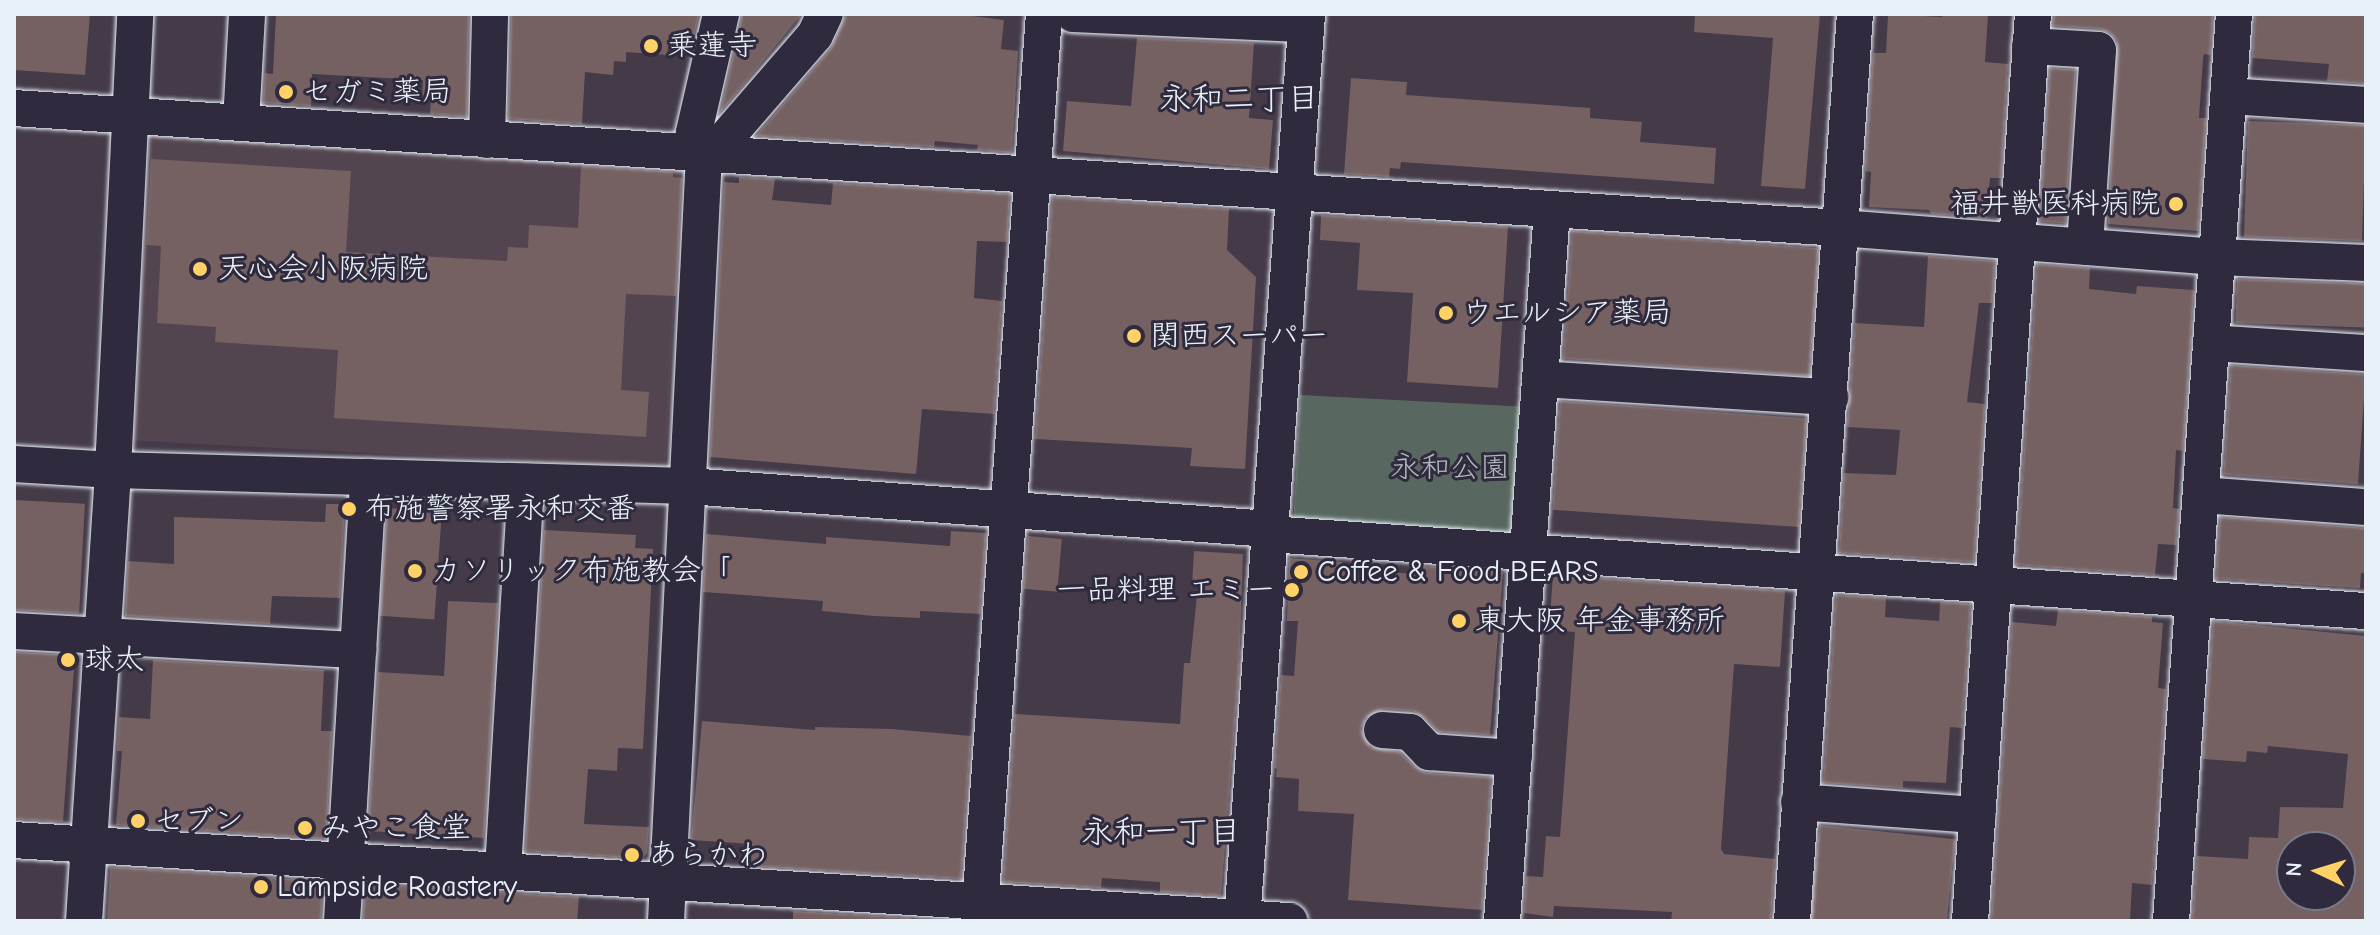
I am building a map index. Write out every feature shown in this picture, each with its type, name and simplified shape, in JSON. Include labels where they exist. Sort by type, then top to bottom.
[{"type":"street","points":[[84,921],[113,470],[135,14]]},
{"type":"street","points":[[241,122],[247,14]]},
{"type":"street","points":[[487,140],[490,14]]},
{"type":"street","points":[[666,921],[708,154],[694,132],[721,14]]},
{"type":"street","points":[[708,154],[815,35],[825,14]]},
{"type":"street","points":[[980,910],[1044,14]]},
{"type":"street","points":[[1073,14],[1306,19],[1242,920]]},
{"type":"street","points":[[1792,921],[1855,14]]},
{"type":"street","points":[[2171,921],[2234,14]]},
{"type":"street","points":[[1970,921],[2032,30],[2098,50],[2085,247]]},
{"type":"street","points":[[2228,96],[2366,105]]},
{"type":"street","points":[[14,108],[1840,228],[2217,257],[2366,263]]},
{"type":"street","points":[[1502,921],[1552,210]]},
{"type":"street","points":[[2211,343],[2366,353]]},
{"type":"street","points":[[1540,379],[1830,397]]},
{"type":"street","points":[[14,464],[113,470],[688,486],[1816,574],[2366,611]]},
{"type":"street","points":[[342,921],[368,477]]},
{"type":"street","points":[[503,870],[526,482]]},
{"type":"street","points":[[2202,495],[2366,507]]},
{"type":"street","points":[[14,631],[358,650]]},
{"type":"street","points":[[1382,730],[1410,732],[1429,752],[1514,758]]},
{"type":"street","points":[[1799,802],[1978,815]]},
{"type":"street","points":[[14,840],[667,880],[980,910],[1289,921]]},
{"type":"shaded area","points":[[150,133],[681,161],[665,468],[134,441]]},
{"type":"green space","name":"永和公園","points":[[1300,395],[1525,407],[1518,534],[1293,522]]},
{"type":"building","points":[[14,14],[90,14],[85,75],[14,70]]},
{"type":"building","points":[[276,14],[469,14],[467,117],[430,114],[431,99],[422,99],[423,80],[312,74],[311,106],[263,103],[265,73],[273,74]]},
{"type":"building","points":[[511,14],[699,14],[690,53],[668,48],[667,55],[626,52],[626,62],[614,61],[613,75],[585,72],[582,124],[508,119]]},
{"type":"building","points":[[741,14],[802,14],[720,113],[741,19]]},
{"type":"building","points":[[846,14],[956,14],[1004,20],[1001,49],[1018,51],[1012,153],[977,150],[978,145],[935,141],[934,147],[756,136],[831,48]]},
{"type":"building","points":[[1695,14],[1820,14],[1805,189],[1761,186],[1773,38],[1694,32]]},
{"type":"building","points":[[1888,14],[1942,17],[1942,14],[1988,14],[1985,62],[2008,64],[2001,178],[1990,178],[1987,218],[1931,214],[1929,210],[1869,207],[1871,172],[1865,171],[1873,53],[1886,53]]},
{"type":"building","points":[[2054,14],[2213,14],[2210,55],[2204,54],[2203,59],[2199,118],[2206,118],[2198,231],[2108,224],[2117,41],[2110,33],[2100,29],[2053,26]]},
{"type":"building","points":[[2255,14],[2366,14],[2366,84],[2327,81],[2329,64],[2252,58]]},
{"type":"building","points":[[1137,38],[1254,43],[1249,118],[1273,120],[1269,169],[1063,151],[1067,101],[1131,106]]},
{"type":"building","points":[[2050,68],[2076,70],[2065,223],[2039,222]]},
{"type":"building","points":[[1351,78],[1407,82],[1406,95],[1590,108],[1590,118],[1642,122],[1640,142],[1716,148],[1714,184],[1401,162],[1400,169],[1390,168],[1389,177],[1344,174]]},
{"type":"building","points":[[2248,121],[2366,125],[2362,241],[2244,237]]},
{"type":"building","points":[[151,159],[351,171],[346,252],[507,261],[508,247],[528,248],[529,225],[578,228],[581,166],[673,172],[673,177],[682,178],[676,296],[626,294],[621,390],[649,392],[646,437],[334,418],[338,350],[215,342],[216,327],[157,323],[161,246],[146,245]]},
{"type":"building","points":[[739,177],[775,179],[772,200],[831,205],[833,183],[1010,194],[1007,242],[977,241],[974,298],[1002,301],[994,414],[922,409],[916,474],[710,457],[724,182],[739,183]]},
{"type":"building","points":[[1052,197],[1229,209],[1227,250],[1256,277],[1245,469],[1190,466],[1192,448],[1035,439]]},
{"type":"building","points":[[1321,215],[1508,227],[1498,388],[1407,382],[1413,293],[1357,290],[1360,243],[1320,240]]},
{"type":"building","points":[[1572,231],[1818,248],[1809,376],[1563,359]]},
{"type":"building","points":[[1928,256],[1995,261],[1992,303],[1979,303],[1967,402],[1985,404],[1974,562],[1839,553],[1844,473],[1896,475],[1900,430],[1847,427],[1855,323],[1924,327]]},
{"type":"building","points":[[2037,264],[2090,268],[2089,289],[2136,294],[2137,286],[2194,290],[2183,451],[2176,450],[2173,508],[2179,509],[2176,545],[2158,544],[2155,575],[2016,565]]},
{"type":"building","points":[[2237,279],[2366,284],[2364,327],[2235,323]]},
{"type":"building","points":[[2231,365],[2366,374],[2358,484],[2223,475]]},
{"type":"building","points":[[1560,401],[1806,418],[1799,527],[1552,510]]},
{"type":"building","points":[[15,500],[85,504],[79,614],[14,610]]},
{"type":"building","points":[[326,504],[345,504],[340,598],[272,596],[270,624],[125,616],[128,561],[174,564],[174,517],[325,522]]},
{"type":"building","points":[[387,508],[442,512],[434,620],[379,616]]},
{"type":"building","points":[[2220,517],[2366,528],[2366,573],[2361,573],[2360,588],[2216,579]]},
{"type":"building","points":[[544,530],[636,535],[635,548],[653,549],[643,749],[618,748],[617,771],[588,769],[584,824],[649,827],[647,853],[642,859],[525,851]]},
{"type":"building","points":[[951,531],[986,533],[980,614],[920,611],[920,618],[874,616],[822,611],[823,601],[703,592],[706,534],[826,544],[826,537],[950,546]]},
{"type":"building","points":[[1028,536],[1062,539],[1057,592],[1023,589]]},
{"type":"building","points":[[1194,551],[1243,554],[1239,672],[1221,896],[1160,892],[1160,882],[1102,878],[1101,888],[1003,882],[1015,714],[1180,724],[1184,663],[1190,663],[1198,586],[1192,585]]},
{"type":"building","points":[[1289,558],[1342,562],[1342,570],[1421,574],[1422,566],[1503,572],[1490,735],[1439,732],[1413,711],[1384,709],[1365,718],[1361,729],[1370,747],[1400,752],[1426,773],[1491,777],[1482,910],[1348,900],[1354,814],[1298,811],[1299,779],[1276,777],[1277,769],[1274,768],[1281,675],[1294,676],[1298,621],[1287,621]]},
{"type":"building","points":[[1553,575],[1785,591],[1780,667],[1734,664],[1721,849],[1724,854],[1775,859],[1771,921],[1671,921],[1672,912],[1554,906],[1553,917],[1524,913],[1526,876],[1543,877],[1546,836],[1560,837],[1575,632],[1549,630]]},
{"type":"building","points":[[1836,595],[1886,598],[1885,617],[1939,621],[1940,602],[1971,604],[1962,728],[1950,727],[1946,783],[1903,781],[1903,788],[1823,783]]},
{"type":"building","points":[[448,601],[498,603],[484,838],[368,831],[378,672],[444,676]]},
{"type":"building","points":[[2058,610],[2152,617],[2152,622],[2163,623],[2158,688],[2166,689],[2152,885],[2132,883],[2130,921],[1991,921],[2012,622],[2056,626]]},
{"type":"building","points":[[2213,621],[2366,636],[2366,921],[2192,921],[2197,856],[2248,859],[2249,837],[2276,838],[2276,911],[2356,911],[2356,831],[2278,831],[2280,807],[2343,808],[2348,754],[2268,746],[2267,753],[2247,751],[2246,762],[2203,759]]},
{"type":"building","points":[[14,652],[75,655],[63,822],[14,819]]},
{"type":"building","points":[[153,660],[324,670],[321,731],[332,731],[326,839],[116,825],[122,751],[117,751],[119,717],[150,719]]},
{"type":"building","points":[[702,721],[815,730],[815,727],[892,729],[971,736],[961,879],[751,866],[752,844],[691,840]]},
{"type":"building","points":[[1820,825],[1955,839],[1947,921],[1810,920]]},
{"type":"building","points":[[110,867],[323,881],[321,921],[107,921]]},
{"type":"building","points":[[365,884],[579,897],[577,921],[363,921]]},
{"type":"building","points":[[793,911],[911,918],[911,921],[793,921]]},
{"type":"place","name":"乗蓮寺","points":[[651,46]]},
{"type":"place","name":"セガミ薬局","points":[[286,92]]},
{"type":"place","name":"福井獣医科病院","points":[[2176,204]]},
{"type":"place","name":"天心会小阪病院","points":[[200,269]]},
{"type":"place","name":"ウエルシア薬局","points":[[1446,313]]},
{"type":"place","name":"関西スーパー","points":[[1134,336]]},
{"type":"place","name":"布施警察署永和交番","points":[[349,509]]},
{"type":"place","name":"カソリック布施教会「","points":[[415,571]]},
{"type":"place","name":"Coffee & Food BEARS","points":[[1301,572]]},
{"type":"place","name":"一品料理 エミー","points":[[1292,590]]},
{"type":"place","name":"東大阪 年金事務所","points":[[1459,621]]},
{"type":"place","name":"球太","points":[[68,660]]},
{"type":"place","name":"セブン","points":[[138,821]]},
{"type":"place","name":"みやこ食堂","points":[[305,828]]},
{"type":"place","name":"あらかわ","points":[[632,855]]},
{"type":"place","name":"Lampside Roastery","points":[[261,887]]},
{"type":"district","name":"永和二丁目","points":[[1239,99]]},
{"type":"district","name":"永和一丁目","points":[[1161,832]]}]
